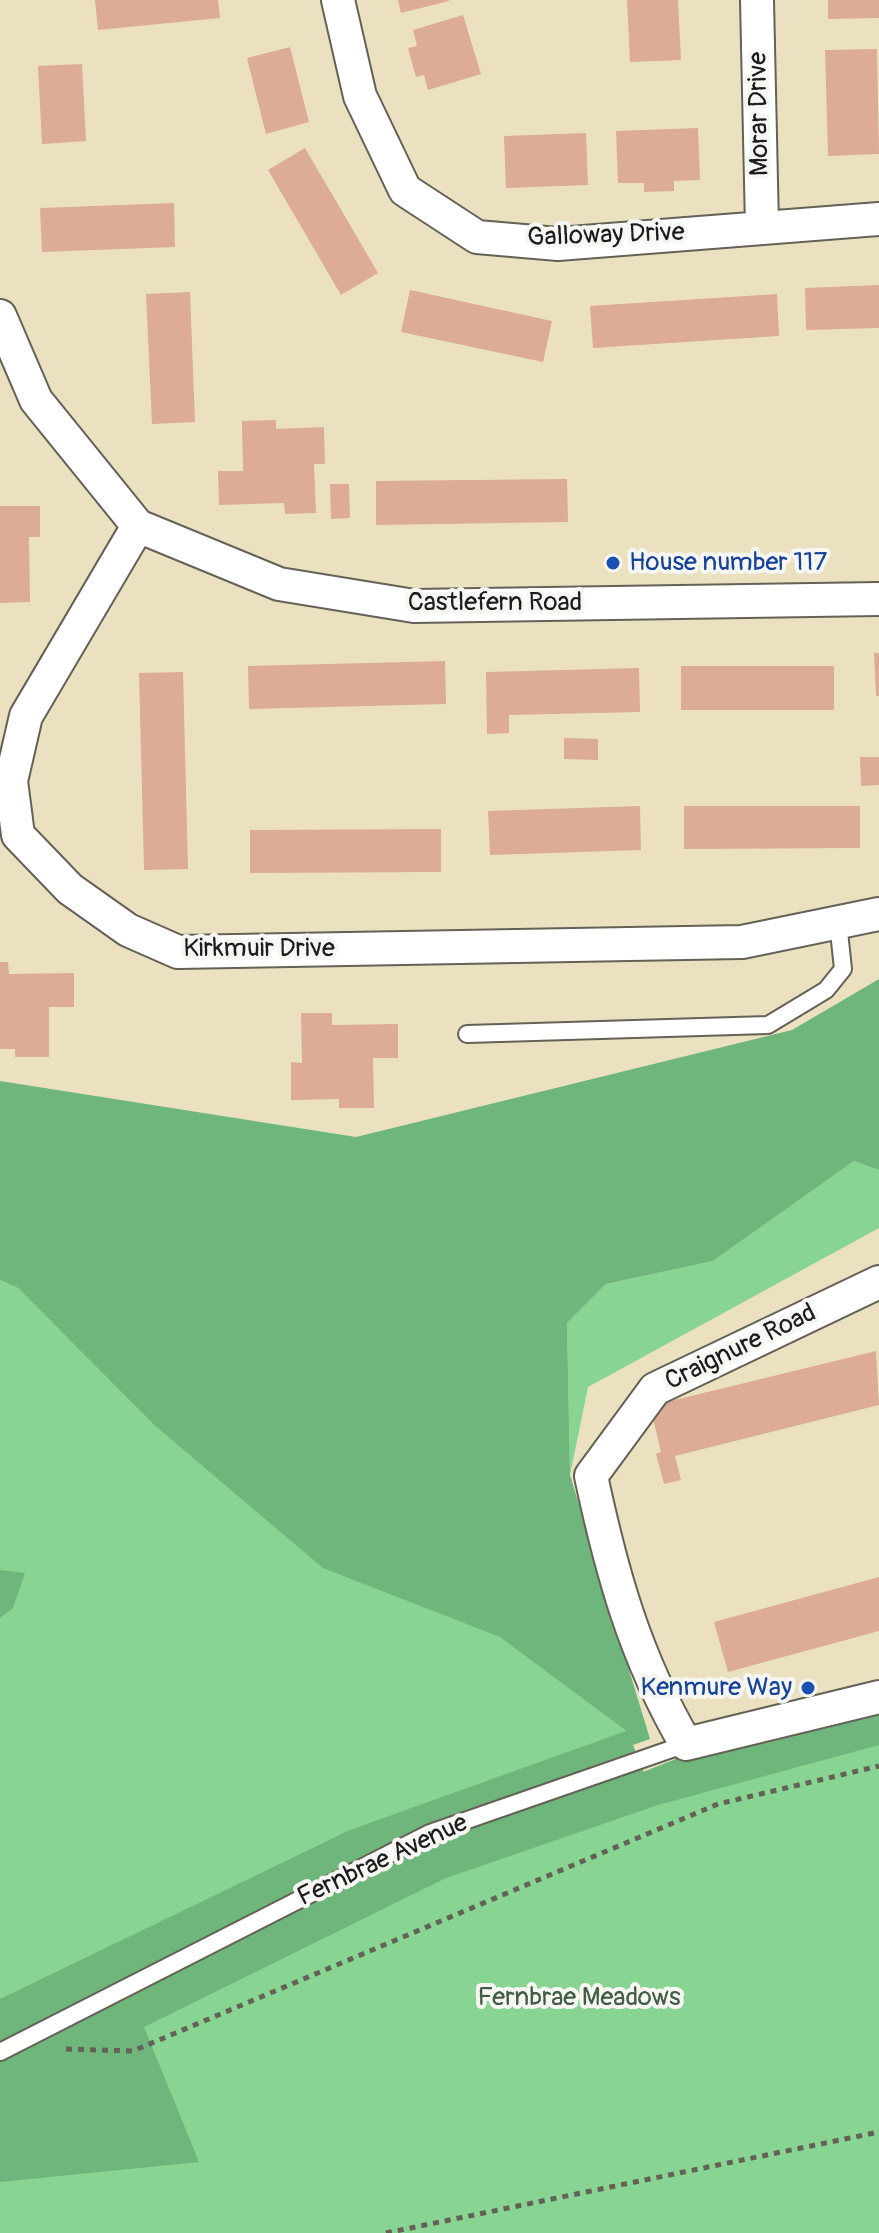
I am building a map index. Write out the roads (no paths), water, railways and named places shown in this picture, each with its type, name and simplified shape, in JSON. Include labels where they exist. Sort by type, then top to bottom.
[{"type":"street","name":"Galloway Drive","points":[[338,0],[360,96],[405,190],[477,237],[558,244],[879,219]]},
{"type":"street","name":"Morar Drive","points":[[757,0],[762,227]]},
{"type":"street","name":"Castlefern Road","points":[[0,316],[36,400],[138,526],[279,584],[414,606],[879,599]]},
{"type":"street","name":"Kirkmuir Drive","points":[[138,526],[26,716],[11,781],[9,843],[128,930],[178,952],[742,942],[879,914]]},
{"type":"street","name":"Craignure Road","points":[[686,1744],[655,1691],[611,1569],[591,1476],[655,1389],[879,1282]]},
{"type":"street","name":"Fernbrae Avenue","points":[[686,1744],[879,1697]]},
{"type":"lane","points":[[467,1034],[768,1025],[826,990],[843,969],[838,922]]},
{"type":"lane","name":"Fernbrae Avenue","points":[[4,2050],[430,1833],[686,1744]]},
{"type":"place","name":"House number 117","points":[[613,563]]},
{"type":"place","name":"Kenmure Way","points":[[808,1688]]},
{"type":"park label","name":"Fernbrae Meadows","points":[[579,1998]]}]
